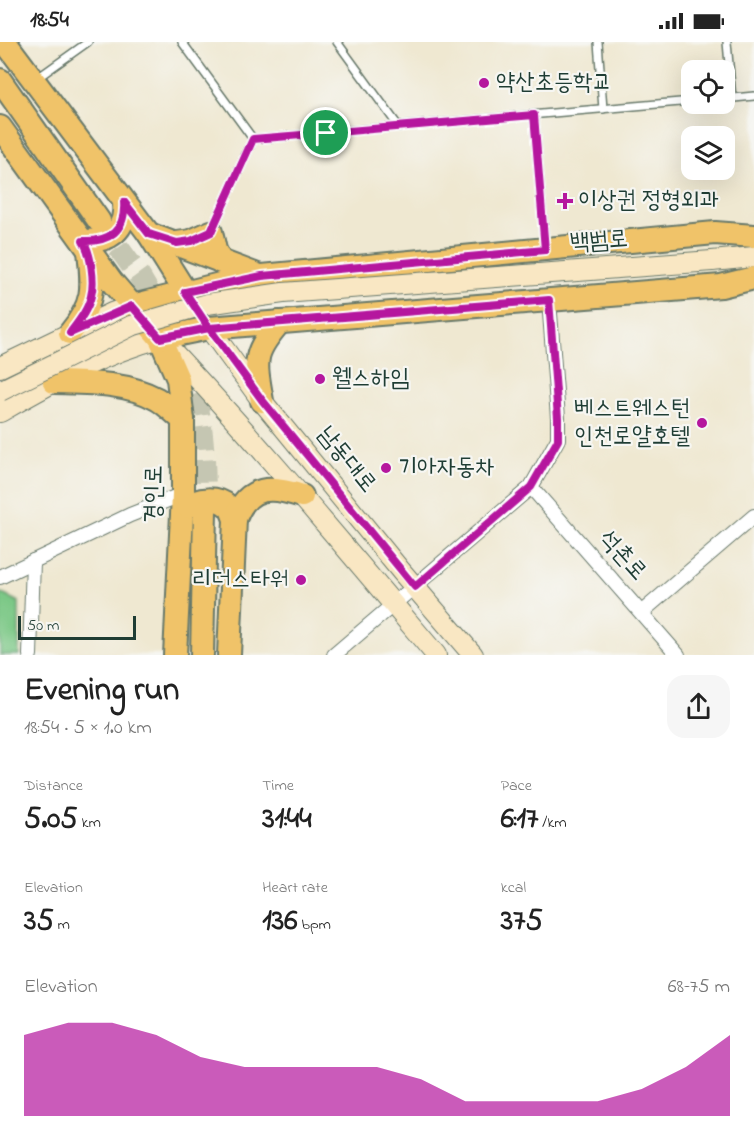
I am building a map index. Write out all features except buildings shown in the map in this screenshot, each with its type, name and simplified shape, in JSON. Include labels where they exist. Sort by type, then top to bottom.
[{"type":"main road","name":"남동대로","points":[[5,42],[149,234],[209,328],[262,400],[473,655]]},
{"type":"main road","points":[[0,80],[99,221]]},
{"type":"main road","name":"경인로","points":[[0,127],[132,306],[160,338],[178,379],[183,420],[176,655]]},
{"type":"main road","points":[[70,333],[80,320],[92,296],[92,277],[86,245],[105,239],[116,232],[125,213],[124,202]]},
{"type":"main road","points":[[177,243],[191,241],[211,232],[215,250],[221,261]]},
{"type":"main road","name":"백범로","points":[[0,367],[132,306],[262,276],[716,233],[754,236]]},
{"type":"main road","points":[[149,234],[262,276]]},
{"type":"main road","name":"백범로","points":[[0,391],[131,326],[207,304],[283,293],[754,257]]},
{"type":"main road","points":[[0,412],[106,356],[160,338],[209,328],[721,286],[754,278]]},
{"type":"main road","points":[[262,400],[257,357],[263,341],[280,322]]},
{"type":"main road","points":[[160,338],[211,392],[302,496],[436,655]]},
{"type":"main road","points":[[54,382],[98,384],[130,389],[156,399],[183,420]]},
{"type":"main road","points":[[230,655],[236,519],[240,505],[255,494],[268,489],[284,490],[302,496]]},
{"type":"main road","points":[[182,505],[204,499],[219,501],[230,507],[236,519]]},
{"type":"main road","name":"경인로","points":[[202,655],[205,511]]},
{"type":"street","points":[[334,655],[531,487],[558,440],[549,300]]},
{"type":"street","name":"석촌로","points":[[531,487],[678,655]]},
{"type":"street","points":[[0,577],[130,515],[182,505]]},
{"type":"street","points":[[642,612],[754,516]]},
{"type":"street","points":[[30,655],[33,561]]},
{"type":"lane","points":[[34,80],[88,42]]},
{"type":"lane","points":[[182,42],[253,139]]},
{"type":"lane","points":[[337,42],[399,127]]},
{"type":"lane","points":[[598,42],[603,109]]},
{"type":"lane","points":[[727,42],[727,60]]},
{"type":"lane","points":[[735,97],[754,96]]},
{"type":"lane","points":[[253,139],[681,102]]},
{"type":"lane","points":[[534,115],[545,250]]},
{"type":"lane","points":[[211,232],[253,139]]},
{"type":"green space","points":[[0,593],[19,602],[19,655],[0,655]]},
{"type":"tunnel","points":[[99,221],[140,277],[163,316]]},
{"type":"tunnel","points":[[185,363],[200,417],[204,455],[205,511]]},
{"type":"place","name":"약산초등학교","points":[[484,83]]},
{"type":"place","name":"이상권 정형외과","points":[[565,201]]},
{"type":"place","name":"웰스하임","points":[[320,379]]},
{"type":"place","name":"베스트웨스턴 인천로얄호텔","points":[[702,423]]},
{"type":"place","name":"기아자동차","points":[[386,468]]},
{"type":"place","name":"리더스타워","points":[[301,580]]},
{"type":"route","points":[[326,133],[253,139],[211,232],[191,241],[177,243],[149,234],[124,202],[125,213],[116,232],[105,239],[83,241],[89,249],[92,296],[80,320],[70,333],[132,306],[160,338],[209,328],[262,400],[415,587],[531,487],[558,440],[549,300],[209,328],[185,292],[262,276],[545,250],[534,115],[326,133]]}]
